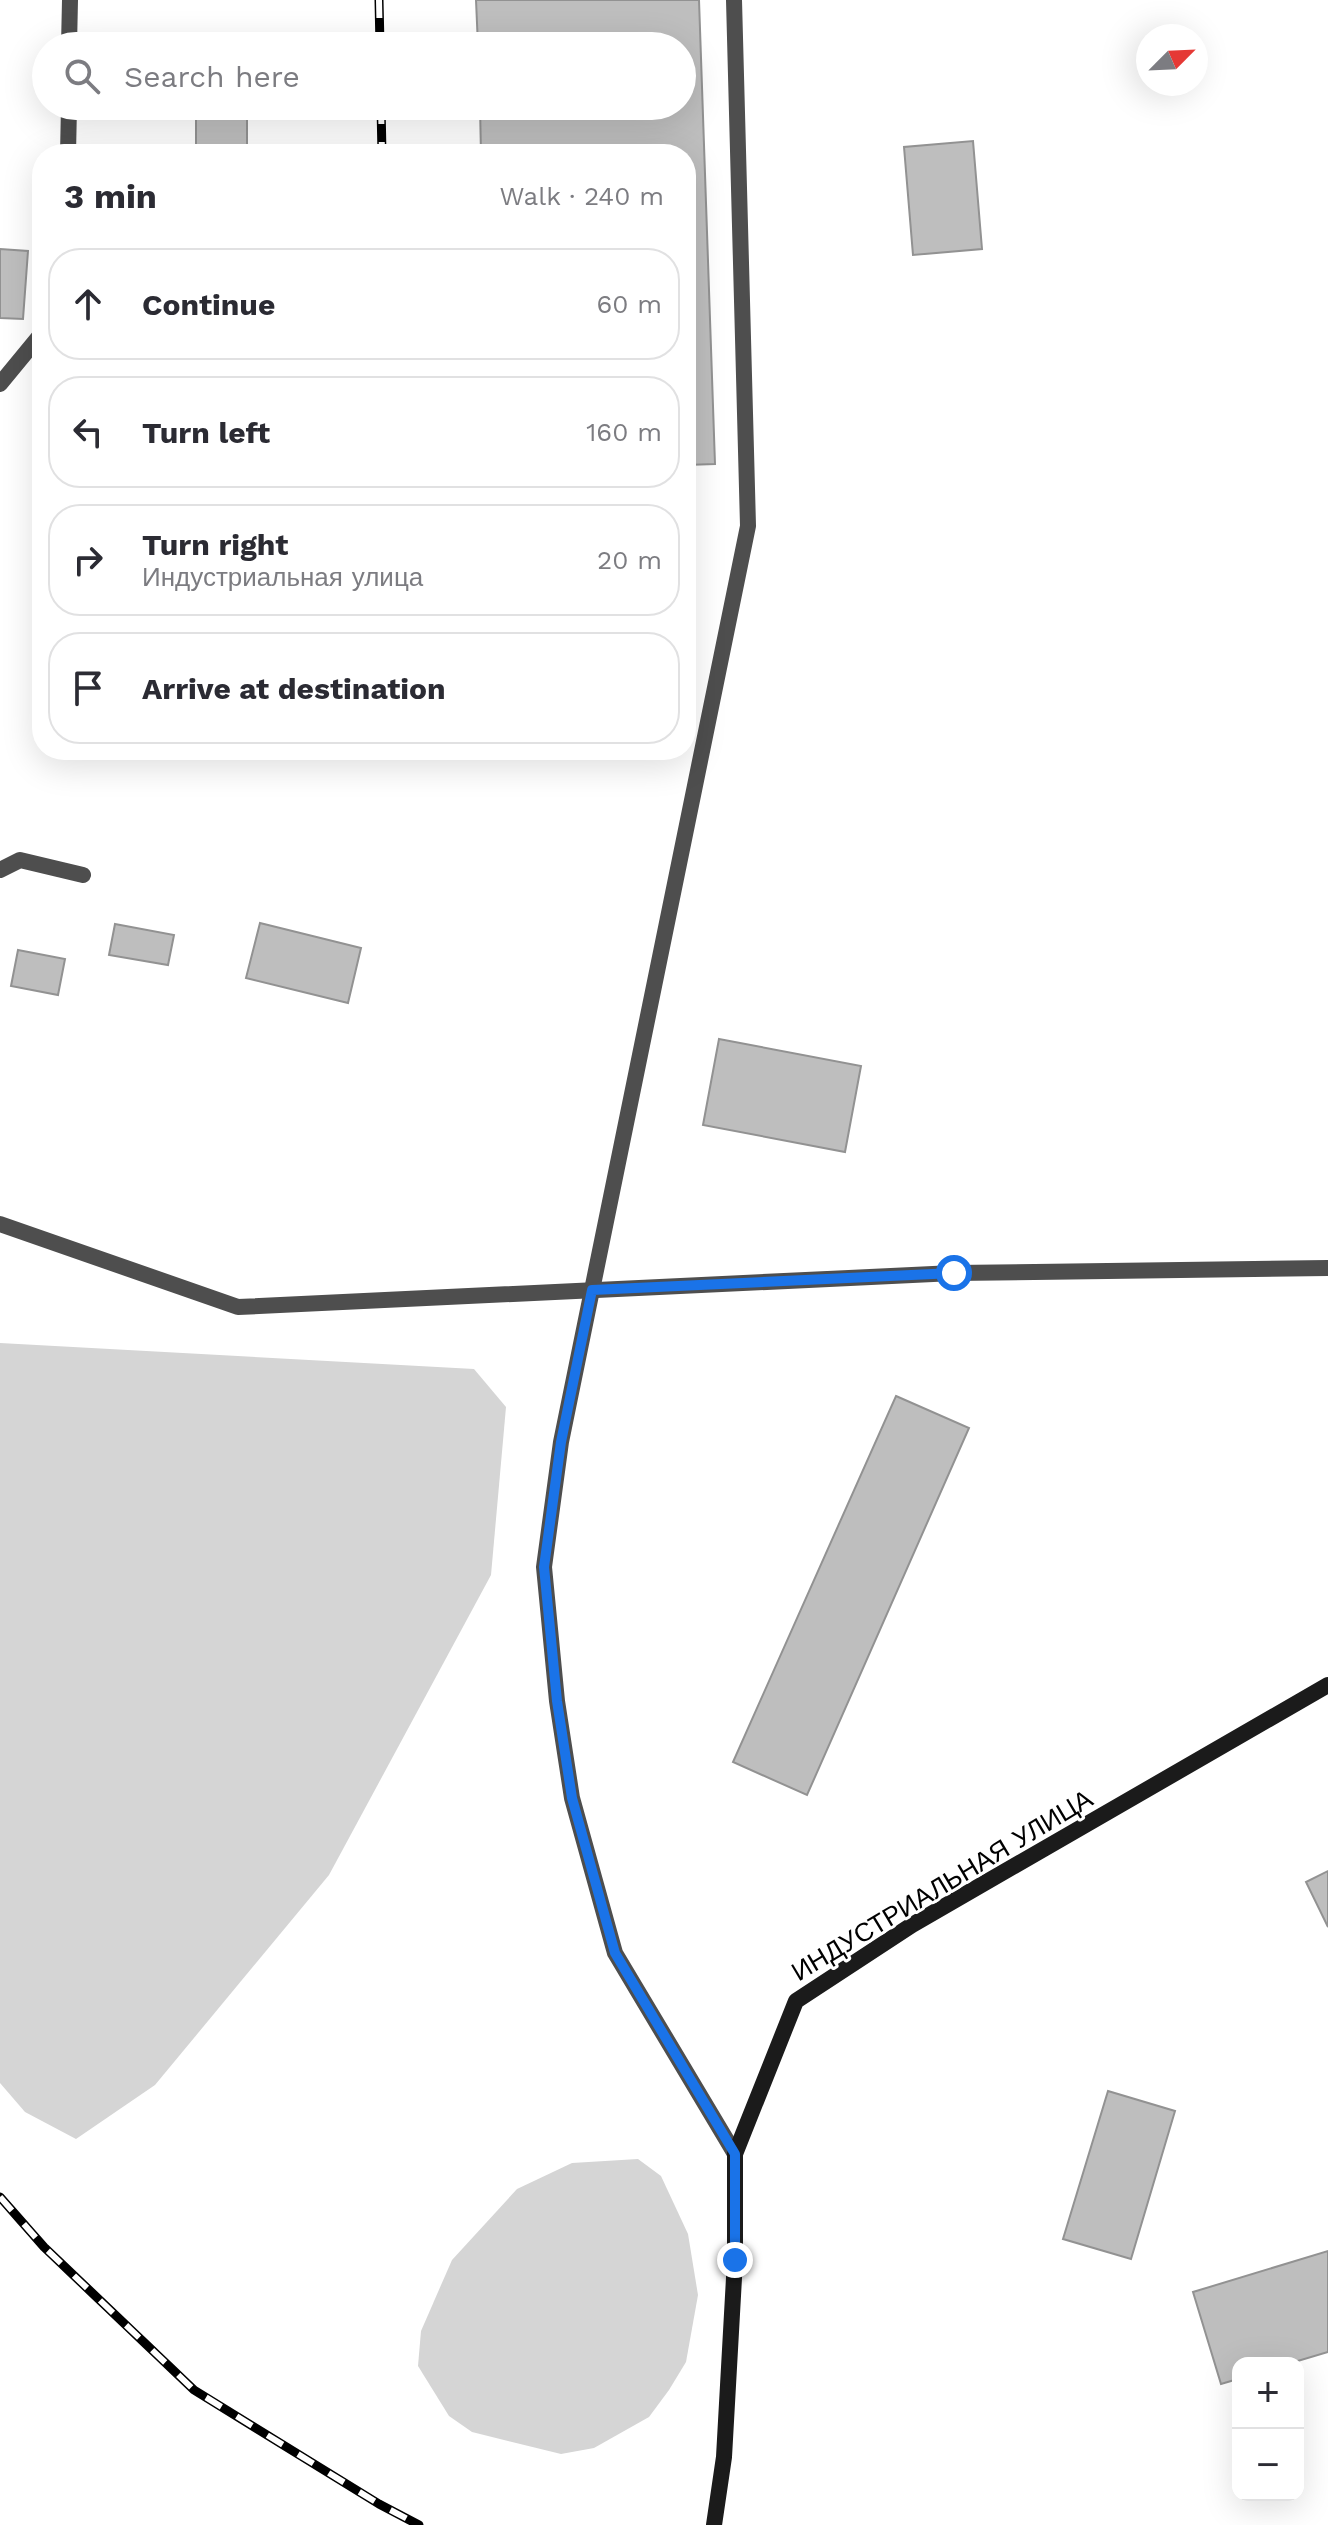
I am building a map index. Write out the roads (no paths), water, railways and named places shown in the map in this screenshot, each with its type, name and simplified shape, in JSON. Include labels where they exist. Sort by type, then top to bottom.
[{"type":"main road","name":"ИНДУСТРИАЛЬНАЯ УЛИЦА","points":[[714,2525],[724,2457],[735,2275],[735,2154],[796,2001],[912,1925],[1328,1685]]},
{"type":"street","points":[[69,32],[70,0]]},
{"type":"street","points":[[734,0],[748,526],[561,1442],[544,1567],[557,1701],[572,1798],[615,1953],[735,2154]]},
{"type":"street","points":[[68,144],[69,120]]},
{"type":"street","points":[[0,384],[32,345]]},
{"type":"street","points":[[0,870],[20,860],[83,875]]},
{"type":"street","points":[[0,1224],[238,1307],[954,1273],[1328,1268]]},
{"type":"railway","points":[[379,0],[380,32]]},
{"type":"railway","points":[[381,120],[382,144]]},
{"type":"railway","points":[[0,2197],[44,2247],[194,2390],[379,2504],[419,2525]]}]
